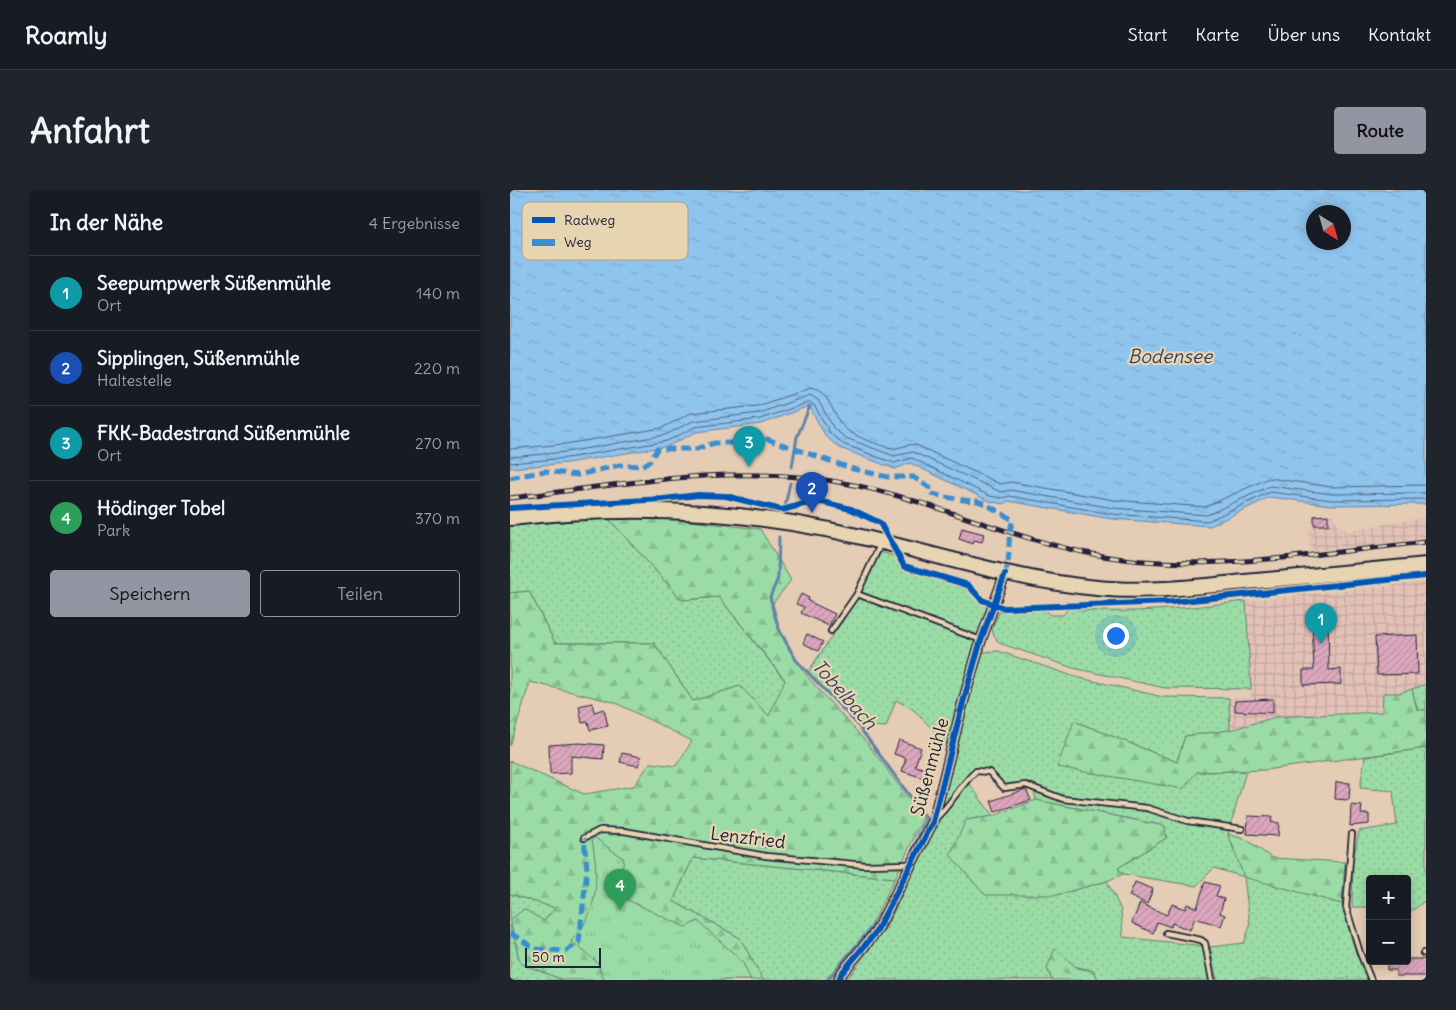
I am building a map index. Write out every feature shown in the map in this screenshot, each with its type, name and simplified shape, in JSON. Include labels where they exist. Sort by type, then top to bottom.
[{"type":"main road","points":[[510,518],[611,510],[676,510],[762,518],[825,529],[1005,574],[1068,585],[1134,590],[1183,588],[1426,565]]},
{"type":"street","name":"Süßenmühle","points":[[839,980],[841,974],[876,932],[933,822],[944,769],[981,640],[1005,574]]},
{"type":"lane","points":[[831,631],[856,594],[881,543]]},
{"type":"lane","points":[[856,594],[981,640]]},
{"type":"lane","points":[[933,822],[949,806],[965,780],[976,771],[989,772],[1004,788],[1026,785],[1063,799],[1147,808],[1188,821],[1242,829]]},
{"type":"lane","name":"Lenzfried","points":[[584,838],[600,830],[624,831],[766,856],[865,864],[911,864]]},
{"type":"lane","points":[[1352,834],[1346,907],[1360,953],[1371,980]]},
{"type":"lane","points":[[1166,933],[1201,940],[1205,943],[1212,980]]},
{"type":"shaded area","points":[[1314,515],[1333,515],[1337,525],[1347,531],[1426,517],[1426,539],[1310,551],[1308,527],[1313,527]]},
{"type":"shaded area","points":[[1426,582],[1426,684],[1399,693],[1383,693],[1382,712],[1276,717],[1230,730],[1229,698],[1251,697],[1246,601]]},
{"type":"green space","points":[[608,518],[682,600],[719,597],[785,681],[769,717],[740,686],[693,701],[654,643],[555,643],[529,591],[510,593],[510,526]]},
{"type":"green space","points":[[608,518],[681,520],[760,529],[791,580],[771,606],[787,646],[797,663],[866,742],[923,818],[895,878],[693,858],[673,901],[740,938],[763,980],[563,980],[520,963],[510,920],[524,909],[544,921],[555,908],[510,894],[510,761],[584,794],[634,786],[650,763],[676,766],[692,741],[614,702],[530,682],[510,746],[510,593],[529,591],[555,643],[654,643],[693,701],[740,686],[769,716],[785,680],[719,597],[682,600]]},
{"type":"green space","points":[[881,552],[896,557],[900,566],[966,589],[989,609],[948,745],[914,710],[896,700],[886,727],[860,725],[808,672],[856,600]]},
{"type":"green space","points":[[1246,601],[1251,689],[1165,688],[1073,668],[999,643],[992,629],[999,612],[1045,609],[1050,615],[1063,615],[1068,609],[1135,611]]},
{"type":"green space","points":[[998,651],[1076,677],[1163,697],[1229,698],[1230,730],[1185,736],[1177,762],[1074,721],[1197,772],[1246,771],[1228,834],[1244,876],[1342,904],[1357,954],[1368,980],[1217,980],[1210,947],[1244,943],[1250,926],[1244,877],[1214,868],[1196,886],[1123,874],[1118,868],[1166,838],[1165,826],[1036,800],[1034,792],[1025,787],[1003,791],[988,775],[978,774],[968,782],[993,816],[966,820],[1056,895],[1107,881],[1121,910],[1123,937],[1204,946],[1210,980],[1098,980],[1094,971],[1074,966],[1047,968],[1052,980],[846,980],[885,929],[928,843],[940,811],[950,764],[983,652]]},
{"type":"green space","points":[[1426,684],[1426,710],[1418,711],[1412,689]]},
{"type":"green space","points":[[1412,689],[1417,710],[1426,710],[1426,748],[1265,770],[1197,772],[1183,789],[1057,767],[1074,721],[1177,762],[1185,736],[1230,730],[1276,717],[1382,712],[1383,693],[1399,693]]},
{"type":"green space","points":[[1426,748],[1426,900],[1413,910],[1411,910],[1411,875],[1366,875],[1366,907],[1352,907],[1353,862],[1359,831],[1397,825],[1393,791],[1360,788],[1365,757]]},
{"type":"green space","points":[[1036,800],[1165,826],[1166,838],[1118,868],[1123,874],[1107,881],[1056,895],[985,895],[950,855],[966,820],[993,816]]},
{"type":"green space","points":[[1228,834],[1247,840],[1272,858],[1345,862],[1342,904],[1244,877]]},
{"type":"green space","points":[[594,837],[624,859],[617,895],[685,927],[698,921],[742,961],[751,980],[604,980],[598,963],[571,941],[587,919],[595,894],[596,867],[592,840]]},
{"type":"green space","points":[[693,858],[895,878],[870,928],[825,980],[763,980],[740,938],[673,901]]},
{"type":"green space","points":[[510,894],[556,908],[544,921],[510,920]]},
{"type":"green space","points":[[510,920],[520,963],[563,980],[510,980]]},
{"type":"green space","points":[[1055,949],[1077,968],[1094,971],[1098,980],[1052,980],[1047,968]]},
{"type":"water","name":"Bodensee","points":[[510,190],[1426,190],[1426,504],[1331,505],[1270,497],[1210,526],[1112,519],[1008,501],[1003,504],[989,501],[910,463],[895,469],[840,448],[826,437],[809,406],[761,424],[696,432],[668,446],[567,463],[510,468]]},
{"type":"building","points":[[1328,515],[1328,525],[1314,525],[1314,516]]},
{"type":"building","points":[[962,528],[984,534],[982,542],[974,540],[973,544],[959,539]]},
{"type":"building","points":[[801,594],[809,598],[808,601],[835,614],[829,626],[801,613],[804,607],[796,604]]},
{"type":"building","points":[[1328,617],[1329,670],[1341,669],[1341,684],[1303,685],[1303,670],[1314,670],[1312,618]]},
{"type":"building","points":[[807,634],[823,642],[818,651],[803,643]]},
{"type":"building","points":[[1417,635],[1418,674],[1377,675],[1375,637]]},
{"type":"building","points":[[1273,699],[1273,713],[1235,711],[1235,701]]},
{"type":"building","points":[[592,703],[594,712],[604,709],[608,726],[590,730],[588,722],[582,723],[579,706]]},
{"type":"building","points":[[899,740],[921,748],[915,766],[926,769],[923,778],[902,771],[906,758],[894,754]]},
{"type":"building","points":[[579,743],[604,745],[603,759],[571,756],[571,773],[550,774],[549,745]]},
{"type":"building","points":[[622,753],[641,757],[638,766],[620,762]]},
{"type":"building","points":[[1336,782],[1350,783],[1349,800],[1335,799]]},
{"type":"building","points":[[1026,789],[1031,800],[995,812],[991,801]]},
{"type":"building","points":[[1351,805],[1362,806],[1361,814],[1369,814],[1369,824],[1350,826]]},
{"type":"building","points":[[1248,816],[1272,817],[1271,822],[1279,823],[1278,836],[1247,834]]},
{"type":"building","points":[[1135,882],[1153,889],[1147,904],[1129,896]]},
{"type":"building","points":[[1205,882],[1220,886],[1216,896],[1224,899],[1220,913],[1225,915],[1221,926],[1195,918],[1190,930],[1172,923],[1171,927],[1157,922],[1153,933],[1132,923],[1140,903],[1167,915],[1172,904],[1185,909],[1187,904],[1197,908]]},
{"type":"building","points":[[1411,959],[1426,959],[1426,976],[1396,976],[1396,970],[1387,970],[1387,965],[1411,965]]},
{"type":"waterway","name":"Tobelbach","points":[[792,467],[797,437],[810,406]]},
{"type":"waterway","name":"Tobelbach","points":[[785,506],[790,483]]},
{"type":"waterway","name":"Tobelbach","points":[[779,537],[778,578],[770,597],[779,629],[796,660],[857,724],[926,818],[910,856]]},
{"type":"waterway","name":"Tobelbach","points":[[828,980],[877,921]]},
{"type":"railway","points":[[510,498],[682,478],[768,475],[811,478],[888,493],[1021,536],[1089,553],[1124,559],[1160,562],[1236,562],[1426,542]]},
{"type":"marked path","points":[[510,478],[545,471],[578,475],[620,465],[643,466],[650,461],[657,449],[696,449],[715,443],[744,443],[748,446],[756,440],[767,439],[853,469],[888,477],[913,477],[930,488],[929,491],[932,494],[977,501],[995,509],[1013,520],[1005,574]]},
{"type":"marked path","points":[[510,933],[536,949],[566,951],[579,942],[587,869],[584,838]]},
{"type":"cycle path","points":[[510,508],[663,499],[698,495],[726,496],[782,510],[804,504],[822,502],[851,509],[880,523],[904,566],[968,585],[982,600],[1004,608],[1172,602],[1426,576]]},
{"type":"cycle path","points":[[839,980],[841,974],[876,932],[933,822],[962,706],[981,640],[1005,574]]},
{"type":"place","name":"FKK-Badestrand Süßenmühle","points":[[749,467]]},
{"type":"place","name":"Sipplingen, Süßenmühle","points":[[812,513]]},
{"type":"place","name":"Seepumpwerk Süßenmühle","points":[[1321,644]]},
{"type":"place","name":"Hödinger Tobel","points":[[620,910]]}]
